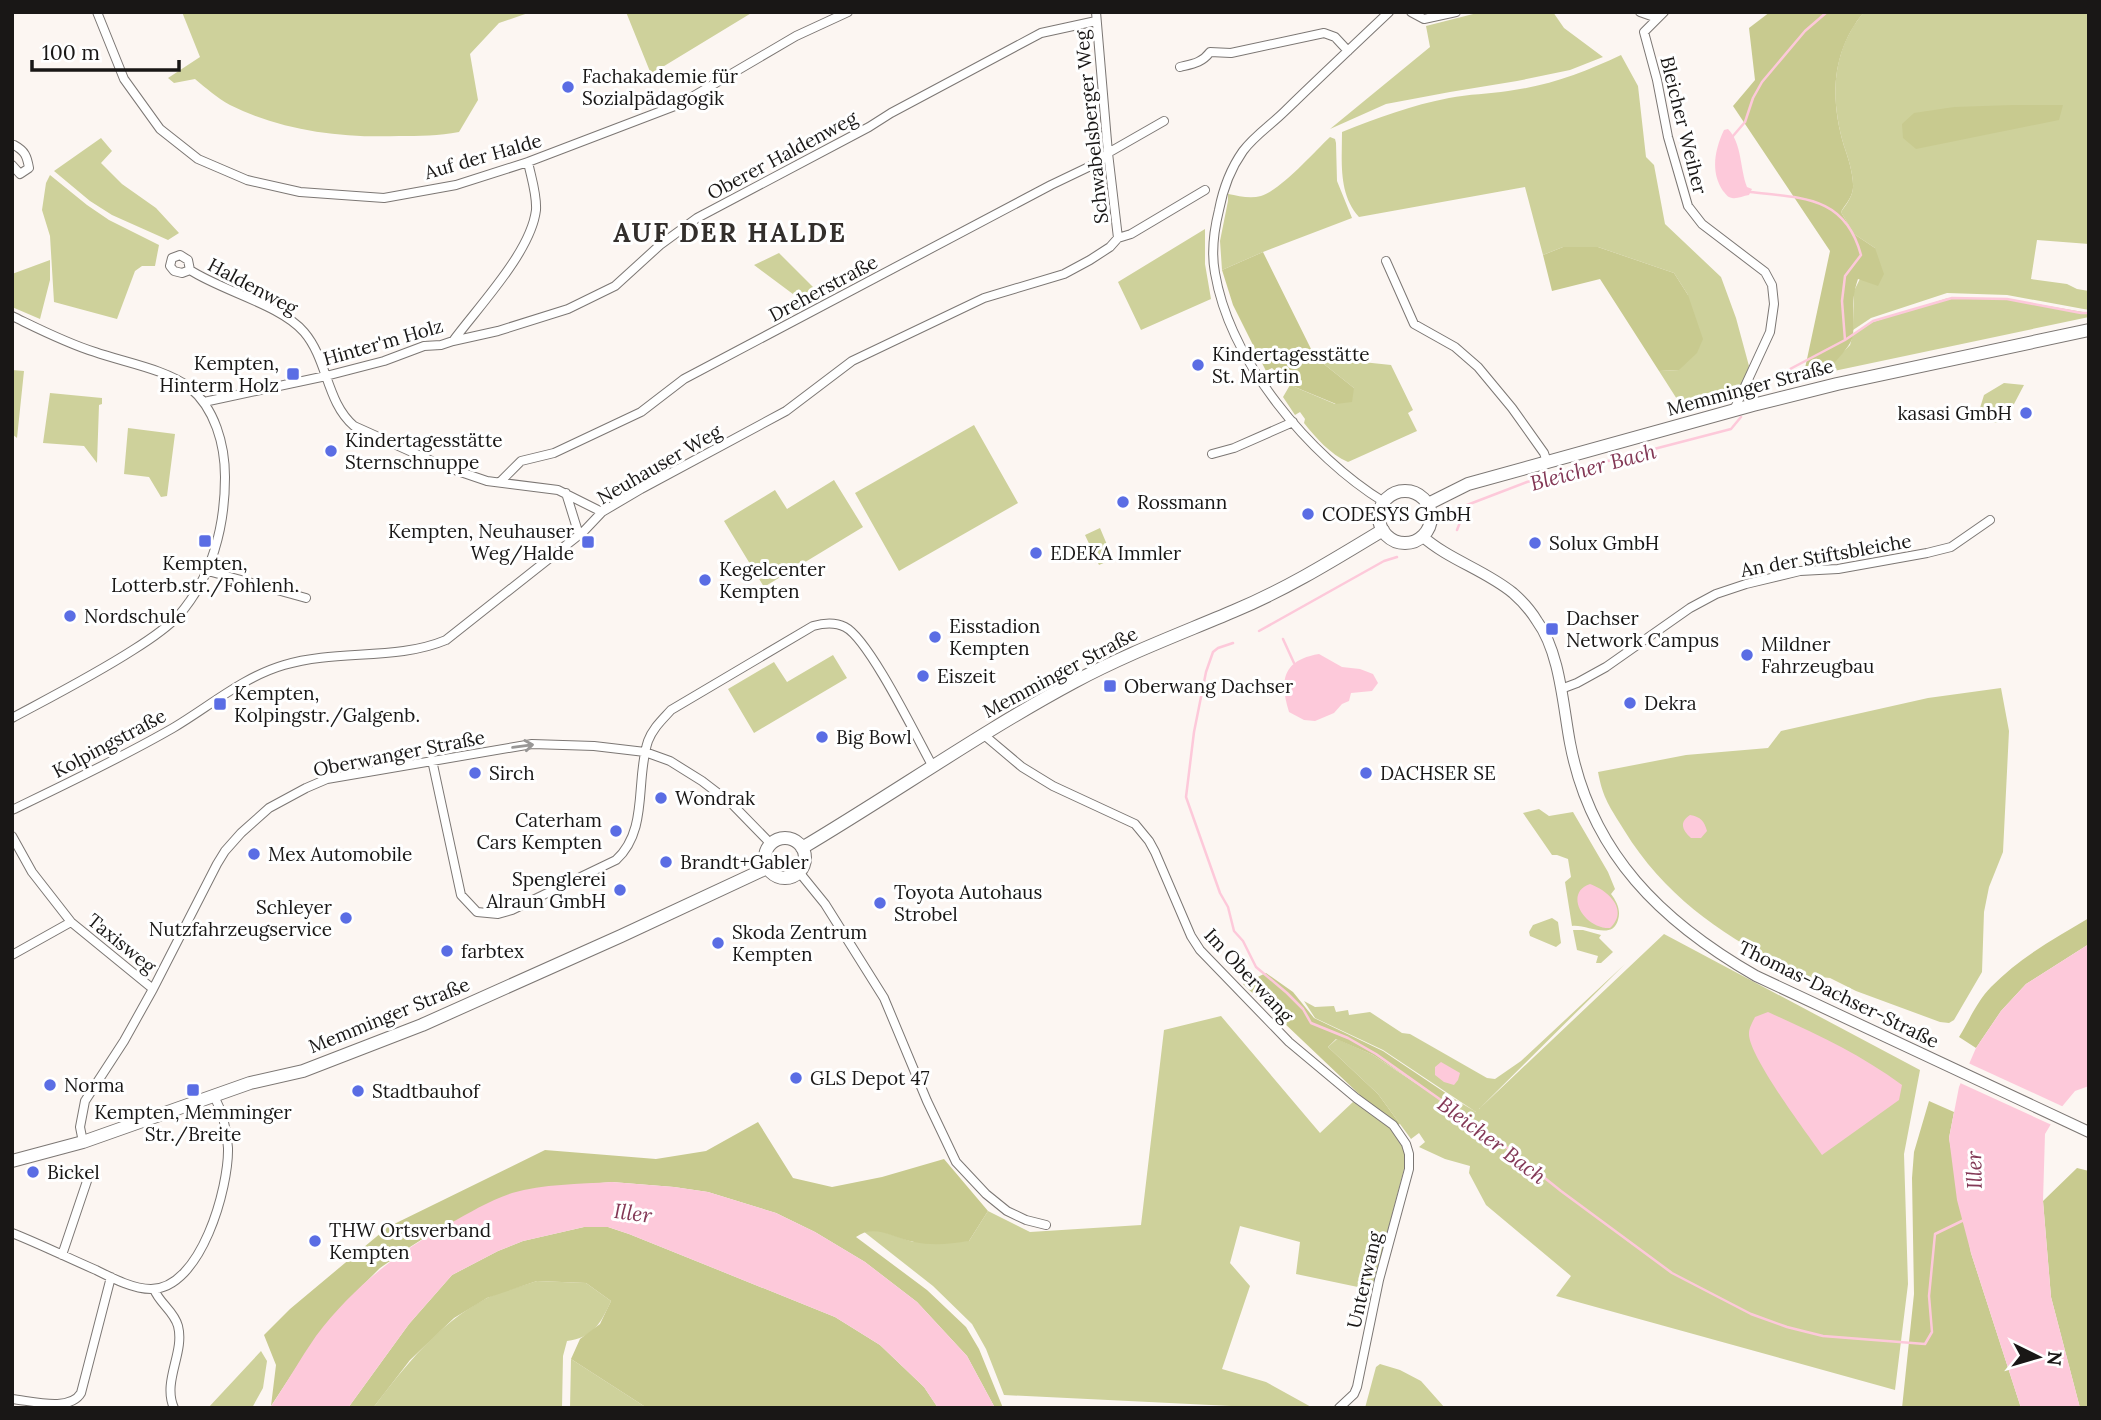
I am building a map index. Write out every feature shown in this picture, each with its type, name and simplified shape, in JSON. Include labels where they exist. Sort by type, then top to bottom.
[{"type":"main road","name":"Memminger Straße","points":[[1428,504],[1468,485],[1734,410],[1837,384],[2089,330]]},
{"type":"main road","points":[[1398,491],[1407,491],[1423,497],[1428,504],[1431,522],[1422,536],[1406,543],[1389,537],[1383,530],[1380,516],[1384,502],[1398,491]]},
{"type":"main road","name":"Memminger Straße","points":[[802,848],[1074,682],[1127,655],[1278,591],[1383,530]]},
{"type":"main road","points":[[779,839],[791,839],[802,848],[804,863],[799,872],[789,877],[781,877],[767,868],[765,855],[771,844],[779,839]]},
{"type":"main road","name":"Memminger Straße","points":[[12,1161],[83,1142],[250,1083],[303,1071],[422,1025],[767,868]]},
{"type":"street","name":"Auf der Halde","points":[[97,12],[124,79],[160,129],[198,159],[247,180],[300,192],[384,198],[456,185],[528,162],[680,104],[796,36],[848,12]]},
{"type":"street","points":[[1384,502],[1350,478],[1271,397],[1232,326],[1221,298],[1214,270],[1213,249],[1224,187],[1243,151],[1389,12]]},
{"type":"street","points":[[1411,12],[1424,19],[1456,12]]},
{"type":"street","points":[[1640,12],[1660,15]]},
{"type":"street","name":"Bleicher Weiher","points":[[1660,15],[1644,33],[1668,136],[1688,206],[1702,224],[1765,272],[1772,285],[1774,304],[1770,331],[1734,410]]},
{"type":"street","name":"Schwabelsberger Weg","points":[[1096,17],[1118,238]]},
{"type":"street","name":"Oberer Haldenweg","points":[[453,341],[498,331],[568,309],[615,286],[660,245],[697,218],[1028,39],[1096,17]]},
{"type":"street","points":[[1180,67],[1198,63],[1210,52],[1231,53],[1324,33],[1335,37],[1348,51]]},
{"type":"street","name":"Dreherstraße","points":[[500,482],[521,461],[554,453],[642,412],[684,379],[1099,162],[1108,153],[1164,121]]},
{"type":"street","points":[[12,165],[20,174],[29,168],[23,149],[13,146]]},
{"type":"street","name":"Hinter'm Holz","points":[[204,402],[326,376],[384,361],[424,346],[453,341],[512,263],[533,225],[536,198],[528,162]]},
{"type":"street","points":[[1118,238],[1131,234],[1205,190]]},
{"type":"street","name":"Neuhauser Weg","points":[[218,699],[256,675],[284,665],[342,655],[414,650],[446,640],[579,535],[603,512],[641,488],[786,411],[839,370],[875,349],[984,298],[1064,274],[1100,253],[1118,238]]},
{"type":"street","points":[[1386,261],[1414,324],[1455,347],[1478,367],[1512,408],[1544,453],[1547,462]]},
{"type":"street","name":"Haldenweg","points":[[190,270],[206,280],[284,315],[304,332],[319,357],[337,406],[344,418],[354,426],[443,466],[487,481],[558,490],[603,512]]},
{"type":"street","points":[[12,316],[92,351],[170,376],[188,387],[204,402],[220,436],[225,459],[224,508],[208,571],[178,616],[152,638],[114,662],[12,718]]},
{"type":"street","points":[[1212,454],[1234,448],[1293,422]]},
{"type":"street","points":[[566,494],[579,535]]},
{"type":"street","name":"An der Stiftsbleiche","points":[[1561,689],[1606,667],[1690,608],[1716,594],[1791,573],[1838,569],[1951,547],[1990,520]]},
{"type":"street","name":"Thomas-Dachser-Straße","points":[[1422,536],[1458,562],[1514,593],[1538,622],[1550,649],[1561,689],[1582,793],[1603,836],[1618,859],[1667,914],[1721,956],[1756,976],[2089,1132]]},
{"type":"street","points":[[208,571],[306,598]]},
{"type":"street","points":[[432,760],[461,895],[477,912],[498,914],[512,910],[616,860],[625,852],[636,825],[645,752],[654,729],[671,710],[813,625],[830,623],[844,626],[863,643],[933,766]]},
{"type":"street","name":"Kolpingstraße","points":[[12,810],[173,728],[218,699]]},
{"type":"street","name":"Im Oberwang","points":[[984,735],[1022,767],[1053,786],[1136,824],[1149,841],[1191,936],[1200,950],[1289,1042],[1393,1125],[1406,1144],[1409,1154]]},
{"type":"street","name":"Oberwanger Straße","points":[[83,1142],[80,1126],[85,1101],[124,1041],[153,989],[217,864],[241,833],[259,816],[306,788],[327,779],[532,744],[594,746],[645,752],[670,761],[702,781],[732,804],[771,844]]},
{"type":"street","name":"Taxisweg","points":[[12,836],[32,872],[71,922],[153,989]]},
{"type":"street","points":[[799,872],[825,904],[884,998],[937,1125],[956,1162],[986,1194],[1007,1211],[1046,1225]]},
{"type":"street","name":"Taxisweg","points":[[12,955],[71,922]]},
{"type":"street","points":[[12,1233],[141,1288],[154,1289],[168,1284],[184,1272],[197,1256],[209,1233],[222,1195],[228,1147],[220,1108],[214,1096]]},
{"type":"street","name":"Unterwang","points":[[1339,1408],[1354,1394],[1357,1387],[1379,1279],[1409,1169],[1409,1154]]},
{"type":"street","points":[[62,1255],[87,1181]]},
{"type":"street","points":[[12,1399],[65,1405],[77,1400],[111,1277]]},
{"type":"street","points":[[154,1289],[174,1316],[178,1327],[179,1339],[171,1380],[174,1408]]},
{"type":"green space","points":[[182,12],[531,12],[499,23],[470,54],[478,100],[459,132],[356,136],[291,127],[250,114],[230,105],[195,79],[174,83],[168,78],[200,57]]},
{"type":"green space","points":[[626,12],[753,12],[651,74]]},
{"type":"green space","points":[[1481,12],[1553,12],[1564,28],[1603,57],[1570,70],[1386,104],[1330,129],[1430,47],[1426,26]]},
{"type":"green space","points":[[1770,12],[1864,12],[1845,43],[1836,76],[1839,128],[1853,183],[1851,196],[1841,212],[1854,234],[1875,248],[1884,274],[1878,286],[1858,279],[1853,301],[1852,339],[1834,364],[1819,372],[1804,373],[1830,251],[1733,106],[1755,80],[1749,28]]},
{"type":"green space","points":[[1864,12],[2089,12],[2089,244],[2037,240],[2031,279],[2067,284],[2089,291],[2089,310],[2007,295],[1947,293],[1871,318],[1853,330],[1854,291],[1875,248],[1854,234],[1841,212],[1851,196],[1853,183],[1839,128],[1835,93],[1839,59],[1853,27]]},
{"type":"green space","points":[[1621,55],[1638,86],[1646,157],[1654,165],[1665,224],[1721,277],[1749,366],[1741,388],[1682,407],[1659,371],[1679,370],[1688,295],[1674,273],[1598,247],[1563,247],[1543,255],[1525,187],[1359,217],[1344,188],[1342,132],[1395,112],[1435,101],[1523,89],[1552,82]]},
{"type":"green space","points":[[2063,105],[2059,120],[1916,149],[1903,138],[1902,124],[1914,113],[1954,107]]},
{"type":"green space","points":[[1330,137],[1335,139],[1336,143],[1337,181],[1352,218],[1222,270],[1220,241],[1228,194],[1253,197],[1269,192],[1288,178]]},
{"type":"green space","points":[[101,138],[112,151],[101,163],[122,184],[156,208],[179,233],[168,240],[112,215],[90,201],[54,171]]},
{"type":"green space","points":[[50,175],[109,220],[159,245],[155,266],[142,266],[135,271],[117,319],[54,302],[50,236],[42,210],[46,183]]},
{"type":"green space","points":[[1205,229],[1205,264],[1211,299],[1141,330],[1118,282]]},
{"type":"green space","points":[[1563,247],[1598,247],[1674,273],[1688,295],[1703,339],[1697,353],[1679,370],[1659,371],[1600,279],[1552,291],[1543,255]]},
{"type":"green space","points":[[1263,252],[1315,357],[1354,388],[1352,402],[1336,404],[1290,385],[1272,368],[1266,371],[1233,305],[1222,270]]},
{"type":"green space","points":[[779,253],[819,293],[805,303],[754,265]]},
{"type":"green space","points":[[50,260],[50,280],[40,319],[12,307],[12,274]]},
{"type":"green space","points":[[1948,298],[2007,299],[2089,313],[2089,317],[1834,371],[1826,370],[1850,345],[1853,334],[1873,322]]},
{"type":"green space","points":[[1315,357],[1391,365],[1413,410],[1408,413],[1417,431],[1348,462],[1335,455],[1304,423],[1305,419],[1300,412],[1295,415],[1283,397],[1290,385],[1335,404],[1354,388]]},
{"type":"green space","points":[[12,370],[24,371],[17,438],[12,434]]},
{"type":"green space","points":[[2004,383],[2024,385],[2004,423],[1976,421],[1984,395]]},
{"type":"green space","points":[[50,393],[102,398],[102,404],[99,405],[97,463],[84,446],[43,443]]},
{"type":"green space","points":[[974,425],[1018,503],[899,571],[855,493]]},
{"type":"green space","points":[[128,428],[175,434],[167,496],[161,497],[149,477],[124,474]]},
{"type":"green space","points":[[834,480],[863,527],[764,587],[724,521],[775,490],[787,509]]},
{"type":"green space","points":[[1100,528],[1113,559],[1099,565],[1085,535]]},
{"type":"green space","points":[[833,655],[847,678],[754,733],[728,689],[774,662],[787,682]]},
{"type":"green space","points":[[2001,688],[2009,731],[2003,852],[1989,887],[1984,912],[1982,972],[1954,1020],[1949,1023],[1856,991],[1830,978],[1820,977],[1809,981],[1755,951],[1706,919],[1662,880],[1642,856],[1611,809],[1598,772],[1686,755],[1768,748],[1781,731],[1928,698]]},
{"type":"green space","points":[[1539,809],[1549,816],[1573,812],[1615,889],[1611,894],[1618,906],[1619,916],[1610,930],[1572,926],[1565,882],[1571,877],[1568,859],[1552,855],[1523,813]]},
{"type":"green space","points":[[1552,918],[1558,922],[1561,943],[1556,947],[1530,936],[1529,932],[1533,925]]},
{"type":"green space","points":[[2089,918],[2089,944],[2026,984],[2001,1011],[1976,1048],[1959,1037],[1991,987],[2038,949]]},
{"type":"green space","points":[[1573,930],[1601,935],[1599,938],[1613,952],[1601,963],[1596,963],[1598,956],[1577,950]]},
{"type":"green space","points":[[1664,934],[1920,1070],[1904,1154],[1908,1284],[1895,1390],[1556,1296],[1571,1276],[1486,1205],[1469,1173],[1470,1166],[1445,1159],[1419,1147],[1425,1142],[1419,1133],[1411,1139],[1378,1094],[1328,1047],[1337,1039],[1373,1055],[1438,1098],[1453,1098],[1476,1112],[1383,1050],[1315,1018],[1304,1001],[1315,1007],[1334,1006],[1336,1012],[1348,1010],[1349,1015],[1370,1012],[1402,1033],[1410,1034],[1487,1078],[1495,1079],[1521,1061],[1625,964],[1479,1109]]},
{"type":"green space","points":[[1266,973],[1293,992],[1314,1018],[1383,1051],[1453,1098],[1439,1098],[1373,1055],[1336,1039],[1328,1047],[1378,1094],[1400,1124],[1390,1128],[1353,1102],[1360,1095],[1243,984]]},
{"type":"green space","points":[[1221,1016],[1320,1133],[1353,1102],[1390,1128],[1406,1152],[1404,1169],[1372,1290],[1296,1274],[1300,1242],[1240,1226],[1230,1263],[1250,1286],[1222,1369],[1266,1382],[1313,1408],[1004,1395],[986,1349],[972,1324],[933,1286],[863,1231],[881,1231],[913,1242],[969,1241],[988,1211],[1030,1232],[1141,1225],[1164,1030]]},
{"type":"green space","points":[[1929,1101],[1954,1112],[1949,1138],[1971,1253],[2021,1408],[1902,1408],[1914,1294],[1914,1152]]},
{"type":"green space","points":[[758,1122],[793,1178],[832,1187],[882,1177],[944,1159],[988,1211],[969,1241],[928,1244],[877,1231],[856,1237],[927,1290],[966,1327],[979,1349],[1003,1408],[995,1408],[967,1356],[917,1302],[865,1262],[815,1232],[776,1213],[708,1192],[612,1182],[540,1188],[432,1233],[410,1247],[380,1268],[348,1300],[317,1336],[271,1406],[276,1365],[264,1335],[290,1309],[388,1227],[545,1150],[656,1159],[706,1151]]},
{"type":"green space","points":[[2077,1168],[2089,1171],[2089,1408],[2080,1408],[2051,1297],[2043,1201]]},
{"type":"green space","points":[[584,1227],[608,1227],[629,1234],[835,1317],[880,1345],[924,1387],[938,1408],[647,1408],[571,1359],[580,1339],[600,1324],[611,1301],[586,1283],[537,1281],[487,1298],[454,1318],[410,1360],[373,1408],[348,1408],[409,1324],[452,1275],[523,1241]]},
{"type":"green space","points":[[537,1281],[586,1283],[611,1301],[604,1316],[590,1333],[567,1341],[563,1356],[562,1408],[373,1408],[423,1347],[452,1321],[485,1299]]},
{"type":"green space","points":[[261,1351],[267,1361],[263,1388],[252,1408],[208,1408]]},
{"type":"green space","points":[[571,1359],[647,1408],[570,1408]]},
{"type":"green space","points":[[1380,1364],[1400,1370],[1421,1381],[1445,1408],[1365,1408],[1376,1367]]},
{"type":"water","points":[[1728,129],[1736,141],[1747,187],[1752,189],[1749,195],[1736,198],[1729,197],[1723,191],[1715,168],[1718,145],[1724,130]]},
{"type":"water","points":[[1319,654],[1342,667],[1373,674],[1378,683],[1372,691],[1351,693],[1349,701],[1334,713],[1315,721],[1304,720],[1289,712],[1284,690],[1285,681],[1287,673],[1298,661]]},
{"type":"water","points":[[1690,815],[1699,818],[1705,825],[1707,831],[1701,838],[1691,838],[1684,829],[1684,820]]},
{"type":"water","points":[[1590,884],[1610,896],[1617,908],[1618,915],[1610,928],[1592,923],[1580,910],[1578,895]]},
{"type":"water","name":"Iller","points":[[2089,944],[2089,1086],[2075,1091],[2045,1134],[2043,1201],[2051,1297],[2080,1408],[2021,1408],[1971,1253],[1957,1200],[1949,1138],[1959,1087],[1976,1048],[2001,1011],[2026,984]]},
{"type":"water","points":[[1768,1012],[1870,1063],[1902,1085],[1899,1100],[1822,1155],[1780,1094],[1751,1043],[1749,1031],[1755,1017]]},
{"type":"water","points":[[1441,1062],[1460,1073],[1454,1085],[1435,1075],[1435,1067]]},
{"type":"water","name":"Iller","points":[[612,1182],[708,1192],[776,1213],[815,1232],[865,1262],[917,1302],[967,1356],[995,1408],[938,1408],[924,1387],[880,1345],[835,1317],[629,1234],[608,1227],[584,1227],[523,1241],[452,1275],[409,1324],[348,1408],[270,1408],[316,1336],[345,1302],[394,1259],[430,1235],[480,1207],[512,1193],[549,1186]]},
{"type":"pier","points":[[1966,1062],[2066,1108],[2054,1126],[1958,1082]]},
{"type":"waterway","name":"Bleicher Bach","points":[[1733,136],[1745,122],[1762,82],[1805,31],[1827,12]]},
{"type":"waterway","name":"Bleicher Bach","points":[[1750,192],[1803,199],[1832,210],[1854,235],[1861,255],[1845,276],[1842,301],[1845,340],[1758,386]]},
{"type":"waterway","points":[[1845,340],[1873,321],[1952,298],[2007,299],[2089,313]]},
{"type":"waterway","name":"Bleicher Bach","points":[[1457,530],[1467,505],[1527,482],[1731,429],[1741,417]]},
{"type":"waterway","name":"Bleicher Bach","points":[[1259,631],[1384,561],[1397,557]]},
{"type":"waterway","points":[[1283,639],[1294,663]]},
{"type":"waterway","name":"Bleicher Bach","points":[[1233,643],[1213,652],[1206,672],[1194,732],[1186,797],[1220,893],[1228,907],[1234,931],[1243,941],[1256,967],[1303,1009],[1311,1023],[1348,1038],[1376,1054],[1496,1139],[1672,1273],[1751,1314],[1787,1327],[1823,1336],[1925,1344],[1932,1332],[1929,1296],[1935,1234],[1966,1219]]},
{"type":"place","name":"Fachakademie für Sozialpädagogik","points":[[568,87]]},
{"type":"place","name":"Kindertagesstätte St. Martin","points":[[1198,365]]},
{"type":"place","name":"Kempten, Hinterm Holz","points":[[293,374]]},
{"type":"place","name":"kasasi GmbH","points":[[2026,413]]},
{"type":"place","name":"Kindertagesstätte Sternschnuppe","points":[[331,451]]},
{"type":"place","name":"Rossmann","points":[[1123,502]]},
{"type":"place","name":"CODESYS GmbH","points":[[1308,514]]},
{"type":"place","name":"Kempten, Lotterb.str./Fohlenh.","points":[[205,541]]},
{"type":"place","name":"Kempten, Neuhauser Weg/Halde","points":[[588,542]]},
{"type":"place","name":"Solux GmbH","points":[[1535,543]]},
{"type":"place","name":"EDEKA Immler","points":[[1036,553]]},
{"type":"place","name":"Kegelcenter Kempten","points":[[705,580]]},
{"type":"place","name":"Nordschule","points":[[70,616]]},
{"type":"place","name":"Dachser Network Campus","points":[[1552,629]]},
{"type":"place","name":"Eisstadion Kempten","points":[[935,637]]},
{"type":"place","name":"Mildner Fahrzeugbau","points":[[1747,655]]},
{"type":"place","name":"Eiszeit","points":[[923,676]]},
{"type":"place","name":"Oberwang Dachser","points":[[1110,686]]},
{"type":"place","name":"Dekra","points":[[1630,703]]},
{"type":"place","name":"Kempten, Kolpingstr./Galgenb.","points":[[220,704]]},
{"type":"place","name":"Big Bowl","points":[[822,737]]},
{"type":"place","name":"Sirch","points":[[475,773]]},
{"type":"place","name":"DACHSER SE","points":[[1366,773]]},
{"type":"place","name":"Wondrak","points":[[661,798]]},
{"type":"place","name":"Caterham Cars Kempten","points":[[616,831]]},
{"type":"place","name":"Mex Automobile","points":[[254,854]]},
{"type":"place","name":"Brandt+Gabler","points":[[666,862]]},
{"type":"place","name":"Spenglerei Alraun GmbH","points":[[620,890]]},
{"type":"place","name":"Toyota Autohaus Strobel","points":[[880,903]]},
{"type":"place","name":"Schleyer Nutzfahrzeugservice","points":[[346,918]]},
{"type":"place","name":"Skoda Zentrum Kempten","points":[[718,943]]},
{"type":"place","name":"farbtex","points":[[447,951]]},
{"type":"place","name":"GLS Depot 47","points":[[796,1078]]},
{"type":"place","name":"Norma","points":[[50,1085]]},
{"type":"place","name":"Kempten, Memminger Str./Breite","points":[[193,1090]]},
{"type":"place","name":"Stadtbauhof","points":[[358,1091]]},
{"type":"place","name":"Bickel","points":[[33,1172]]},
{"type":"place","name":"THW Ortsverband Kempten","points":[[315,1241]]},
{"type":"district","name":"AUF DER HALDE","points":[[730,232]]}]
